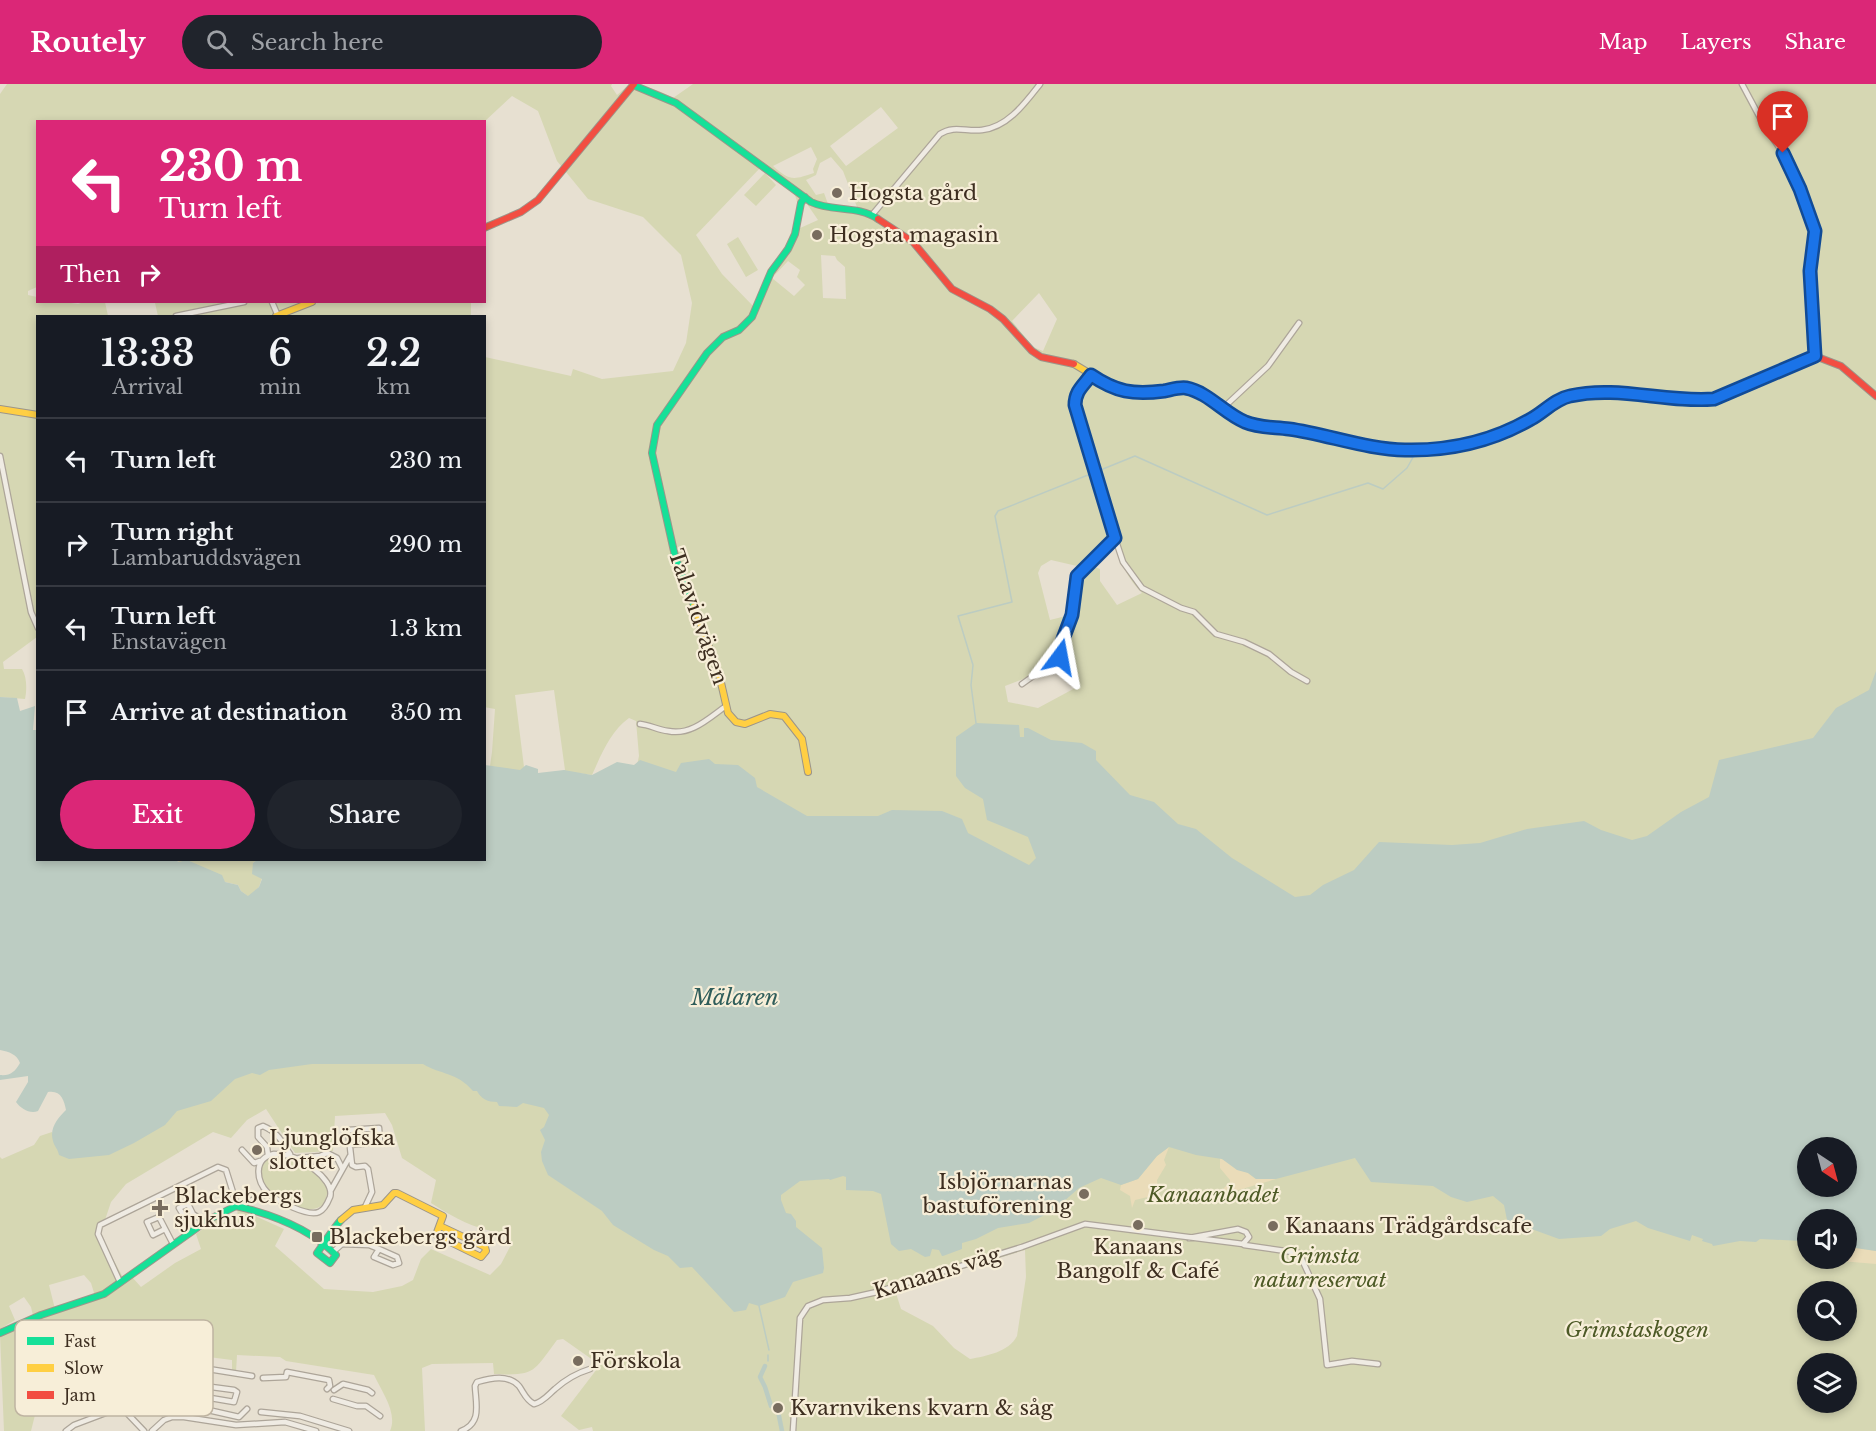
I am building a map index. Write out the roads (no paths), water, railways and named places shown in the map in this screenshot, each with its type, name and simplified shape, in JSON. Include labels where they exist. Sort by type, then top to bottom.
[{"type":"street","points":[[872,215],[940,134],[953,128],[981,130],[994,126],[1009,118],[1022,107],[1040,84]]},
{"type":"street","points":[[1742,84],[1765,127],[1783,153],[1800,189],[1815,231],[1810,271],[1815,356]]},
{"type":"street","points":[[486,227],[521,212],[538,200],[633,85],[663,96],[676,104],[822,207],[850,209],[872,215],[913,242],[952,289],[990,309],[1041,357],[1077,365],[1119,391],[1137,393],[1186,388],[1202,395],[1242,421],[1257,427],[1289,429],[1404,450],[1435,448],[1484,440],[1531,419],[1568,396],[1611,393],[1697,401],[1714,399],[1815,356],[1832,360],[1876,396]]},
{"type":"street","name":"Talavidvägen","points":[[805,197],[801,203],[795,234],[771,272],[752,317],[744,326],[723,337],[709,350],[657,425],[652,443],[654,465],[675,556],[719,675],[726,705],[732,718],[741,723],[750,723],[773,713],[784,716],[802,739],[808,772]]},
{"type":"street","points":[[181,315],[239,303]]},
{"type":"street","points":[[280,315],[310,303]]},
{"type":"street","points":[[1222,409],[1268,366],[1299,322]]},
{"type":"street","points":[[1091,375],[1078,390],[1075,405],[1115,538],[1124,562],[1142,588],[1181,608],[1194,612],[1216,634],[1244,642],[1269,654],[1291,672],[1307,681]]},
{"type":"street","points":[[0,409],[36,415]]},
{"type":"street","points":[[0,456],[36,623]]},
{"type":"street","points":[[1022,684],[1060,657],[1063,639],[1072,615],[1077,576],[1115,538]]},
{"type":"street","points":[[640,724],[664,731],[683,732],[699,725],[726,705]]},
{"type":"street","points":[[260,1161],[259,1175],[268,1193],[286,1204],[311,1214],[318,1213],[330,1196],[328,1184],[315,1170],[290,1154],[273,1131],[263,1126],[258,1128],[258,1137],[267,1147],[268,1155]]},
{"type":"street","points":[[350,1145],[380,1142],[379,1128],[348,1130],[352,1165],[368,1168],[372,1192],[365,1207]]},
{"type":"street","points":[[242,1150],[254,1163],[268,1155],[290,1154]]},
{"type":"street","points":[[297,1158],[334,1155],[340,1161],[342,1168]]},
{"type":"street","points":[[315,1170],[320,1156]]},
{"type":"street","points":[[330,1190],[338,1180],[350,1156]]},
{"type":"street","points":[[120,1282],[98,1234],[100,1225],[218,1167],[226,1170],[237,1204],[316,1238],[324,1244],[336,1255],[330,1263],[317,1253],[324,1244],[349,1213],[365,1207],[379,1207],[394,1192],[443,1216],[436,1235],[481,1257],[486,1251],[484,1247],[440,1226]]},
{"type":"street","points":[[30,1320],[97,1297],[205,1222],[237,1204],[268,1193]]},
{"type":"street","points":[[193,1214],[205,1222]]},
{"type":"street","name":"Kanaans väg","points":[[793,1431],[800,1318],[812,1304],[823,1300],[850,1298],[876,1292],[1022,1247],[1085,1224],[1190,1239],[1243,1245],[1249,1238],[1246,1232],[1238,1229],[1190,1239]]},
{"type":"street","points":[[165,1229],[173,1244]]},
{"type":"street","points":[[333,1252],[342,1244],[369,1245],[379,1249],[397,1257],[399,1263],[393,1265],[375,1257],[379,1249]]},
{"type":"street","points":[[1243,1245],[1299,1253],[1320,1299],[1327,1365],[1352,1361],[1378,1364]]},
{"type":"street","points":[[0,1333],[15,1326]]},
{"type":"street","points":[[213,1369],[252,1376]]},
{"type":"street","points":[[461,1431],[471,1427],[475,1422],[477,1382],[501,1377],[515,1383],[527,1400],[534,1404],[544,1400],[556,1388],[576,1375],[590,1369]]},
{"type":"street","points":[[263,1378],[286,1377],[287,1372],[296,1373],[329,1380],[330,1386],[327,1389]]},
{"type":"street","points":[[334,1390],[343,1384],[372,1393]]},
{"type":"street","points":[[213,1387],[237,1392],[234,1402],[213,1398]]},
{"type":"street","points":[[333,1399],[357,1406],[366,1406],[380,1416]]},
{"type":"street","points":[[213,1411],[239,1417],[247,1409]]},
{"type":"street","points":[[261,1413],[300,1416],[349,1431]]},
{"type":"street","points":[[66,1431],[74,1425],[98,1416]]},
{"type":"street","points":[[130,1416],[144,1431]]},
{"type":"street","points":[[152,1431],[164,1420],[184,1416],[236,1425],[285,1422],[316,1431]]},
{"type":"water","name":"Mälaren","points":[[1876,671],[1876,1251],[1857,1248],[1857,1209],[1797,1209],[1797,1241],[1760,1239],[1756,1242],[1740,1241],[1713,1246],[1692,1235],[1690,1241],[1648,1228],[1636,1221],[1610,1229],[1601,1236],[1559,1239],[1507,1220],[1504,1205],[1493,1196],[1467,1202],[1451,1197],[1433,1186],[1371,1182],[1355,1158],[1276,1179],[1256,1179],[1248,1173],[1237,1170],[1222,1159],[1196,1155],[1169,1147],[1157,1156],[1138,1179],[1121,1185],[1101,1178],[1079,1188],[1054,1210],[1029,1223],[998,1228],[962,1243],[962,1249],[943,1256],[939,1250],[932,1249],[930,1256],[925,1257],[911,1249],[899,1251],[891,1244],[881,1194],[873,1191],[846,1190],[846,1177],[843,1176],[830,1180],[800,1181],[781,1195],[781,1200],[786,1213],[791,1214],[796,1221],[796,1227],[822,1248],[823,1273],[793,1282],[785,1297],[759,1306],[749,1303],[746,1310],[734,1312],[692,1267],[680,1268],[668,1256],[613,1225],[602,1211],[548,1175],[541,1152],[545,1140],[540,1130],[544,1127],[549,1115],[544,1108],[523,1103],[517,1107],[499,1106],[497,1102],[483,1098],[461,1080],[423,1064],[312,1064],[269,1070],[260,1075],[252,1073],[235,1079],[211,1101],[177,1111],[165,1125],[109,1155],[69,1159],[59,1155],[52,1136],[55,1124],[66,1110],[61,1096],[48,1092],[38,1111],[29,1111],[16,1102],[28,1082],[28,1076],[0,1080],[0,1075],[12,1073],[20,1063],[15,1055],[0,1050],[0,697],[17,698],[20,711],[35,706],[33,730],[36,730],[36,861],[189,861],[222,875],[225,882],[238,885],[241,891],[248,896],[259,887],[262,879],[252,874],[253,863],[256,861],[486,861],[486,765],[520,770],[526,765],[538,769],[538,773],[564,770],[592,775],[617,762],[634,765],[640,760],[676,772],[681,763],[709,759],[715,764],[738,765],[755,778],[757,787],[807,816],[878,816],[892,810],[942,811],[962,819],[968,833],[1029,865],[1036,858],[1028,837],[987,820],[983,799],[965,788],[956,776],[956,737],[976,723],[1019,725],[1020,737],[1024,737],[1024,728],[1028,728],[1051,740],[1082,743],[1096,751],[1096,760],[1130,795],[1154,802],[1178,824],[1196,829],[1232,858],[1295,897],[1310,895],[1323,885],[1354,870],[1379,842],[1452,845],[1480,843],[1527,829],[1584,821],[1601,830],[1632,840],[1647,836],[1681,812],[1709,797],[1719,760],[1813,738],[1836,708],[1869,690]]},
{"type":"waterway","points":[[1685,397],[1699,398]]},
{"type":"waterway","points":[[1098,471],[1135,456],[1267,515],[1368,483],[1383,489],[1407,468],[1416,452]]},
{"type":"waterway","points":[[976,723],[971,685],[973,665],[958,616],[1012,602],[995,516],[998,511],[1093,473]]},
{"type":"waterway","points":[[759,1306],[769,1350]]},
{"type":"waterway","points":[[768,1355],[768,1361]]},
{"type":"waterway","points":[[765,1366],[760,1377],[771,1406]]},
{"type":"waterway","points":[[778,1411],[782,1431]]},
{"type":"place","name":"Hogsta gård","points":[[837,193]]},
{"type":"place","name":"Hogsta magasin","points":[[817,235]]},
{"type":"place","name":"Ljunglöfska slottet","points":[[257,1150]]},
{"type":"place","name":"Isbjörnarnas bastuförening","points":[[1084,1194]]},
{"type":"place","name":"Blackebergs sjukhus","points":[[160,1208]]},
{"type":"place","name":"Kanaans Bangolf & Café","points":[[1138,1225]]},
{"type":"place","name":"Kanaans Trädgårdscafe","points":[[1273,1226]]},
{"type":"place","name":"Blackebergs gård","points":[[317,1237]]},
{"type":"place","name":"Förskola","points":[[578,1361]]},
{"type":"place","name":"Kvarnvikens kvarn & såg","points":[[778,1408]]},
{"type":"park label","name":"Kanaanbadet","points":[[1213,1195]]},
{"type":"park label","name":"Grimsta naturreservat","points":[[1320,1268]]},
{"type":"park label","name":"Grimstaskogen","points":[[1637,1330]]}]
